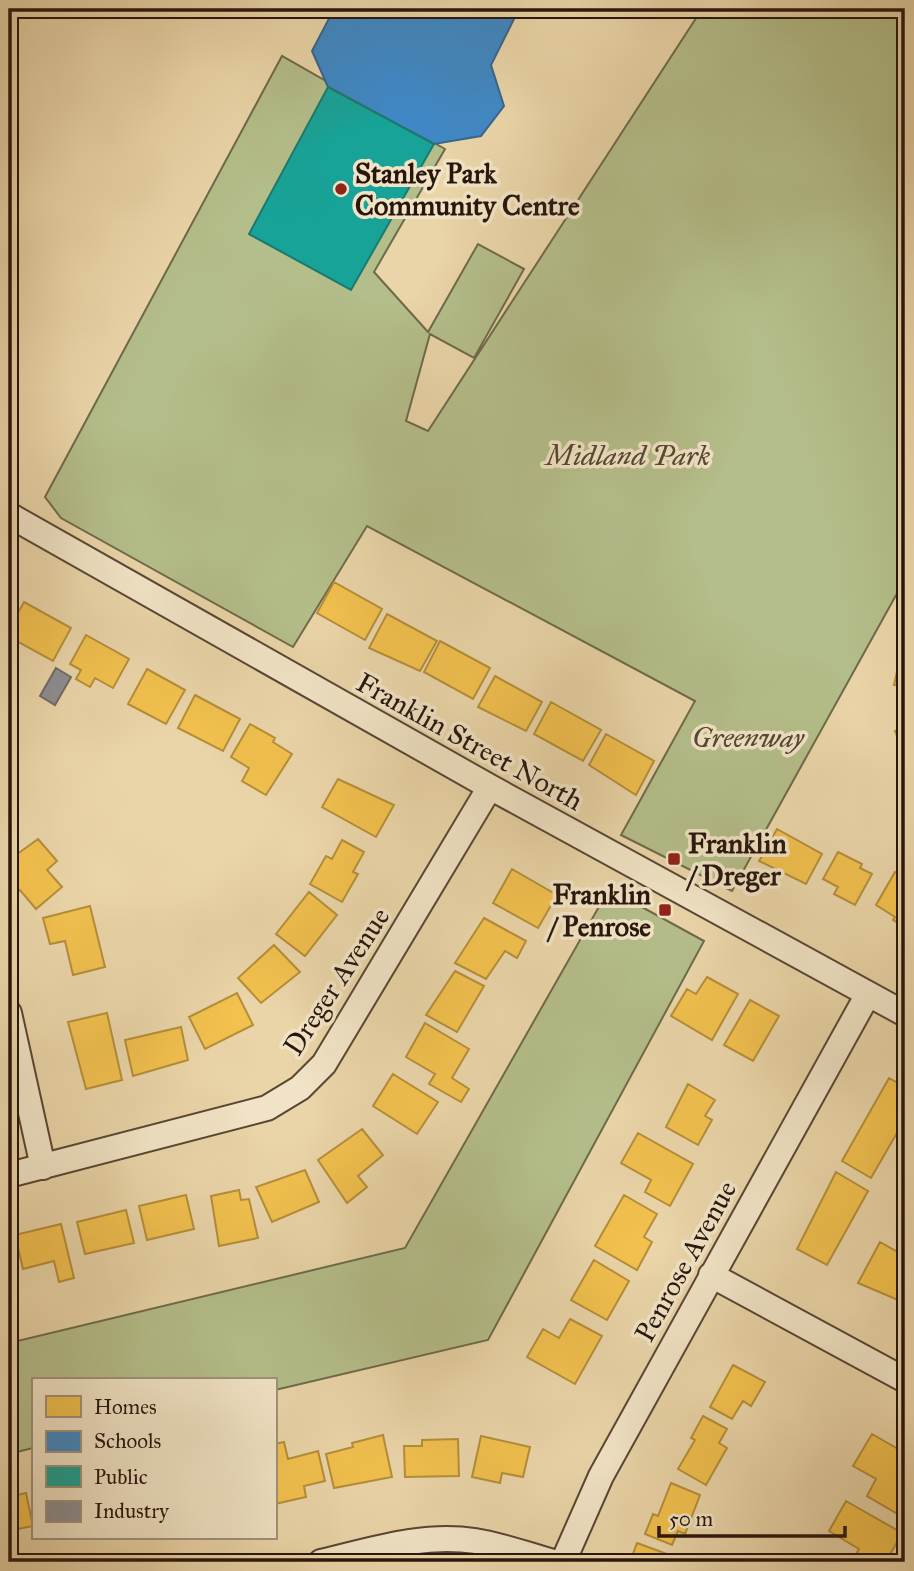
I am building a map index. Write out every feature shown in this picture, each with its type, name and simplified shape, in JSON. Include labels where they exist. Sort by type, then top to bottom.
[{"type":"street","name":"Franklin Street North","points":[[9,516],[490,787],[905,1014]]},
{"type":"street","name":"Dreger Avenue","points":[[9,1175],[267,1108],[300,1088],[324,1064],[490,787]]},
{"type":"street","name":"Penrose Avenue","points":[[563,1562],[601,1476],[710,1275],[869,994]]},
{"type":"street","points":[[9,1013],[43,1167]]},
{"type":"street","points":[[710,1275],[905,1380]]},
{"type":"street","points":[[321,1562],[406,1542],[441,1539],[476,1541],[553,1562]]},
{"type":"green space","points":[[702,9],[905,9],[905,579],[732,891],[621,835],[695,701],[367,526],[293,647],[61,518],[45,497],[282,56],[445,149],[374,272],[428,332],[478,244],[524,269],[474,358],[430,334],[406,421],[428,431]]},
{"type":"green space","points":[[609,889],[704,941],[488,1340],[276,1390],[276,1378],[32,1378],[32,1448],[9,1454],[9,1343],[405,1248]]},
{"type":"building: Homes","points":[[334,582],[382,609],[365,640],[317,613]]},
{"type":"building: Homes","points":[[24,602],[71,628],[53,661],[9,637],[9,629]]},
{"type":"building: Homes","points":[[387,614],[437,641],[420,671],[369,648]]},
{"type":"building: Homes","points":[[86,635],[129,659],[113,688],[95,678],[90,687],[76,679],[81,670],[70,664]]},
{"type":"building: Homes","points":[[905,636],[905,687],[894,685]]},
{"type":"building: Homes","points":[[440,641],[490,668],[473,699],[424,672]]},
{"type":"building: Homes","points":[[147,669],[185,690],[166,724],[128,704]]},
{"type":"building: Homes","points":[[495,676],[542,702],[526,731],[478,707]]},
{"type":"building: Homes","points":[[195,695],[240,719],[223,751],[178,728]]},
{"type":"building: Homes","points":[[551,702],[601,730],[583,761],[534,734]]},
{"type":"building: Homes","points":[[250,724],[275,738],[273,742],[292,754],[266,795],[242,781],[249,768],[231,757]]},
{"type":"building: Homes","points":[[905,726],[905,755],[895,731]]},
{"type":"building: Homes","points":[[606,734],[654,761],[636,795],[589,765]]},
{"type":"building: Homes","points":[[338,779],[394,805],[376,837],[322,807]]},
{"type":"building: Homes","points":[[777,829],[822,854],[806,884],[759,861]]},
{"type":"building: Homes","points":[[38,839],[57,861],[47,870],[62,887],[36,909],[20,890],[16,893],[9,885],[9,860]]},
{"type":"building: Homes","points":[[342,840],[364,852],[353,872],[358,874],[342,902],[310,884],[326,856],[332,859]]},
{"type":"building: Homes","points":[[838,852],[862,864],[860,868],[872,874],[855,905],[834,894],[838,887],[823,879]]},
{"type":"building: Homes","points":[[512,869],[557,895],[538,928],[493,903]]},
{"type":"building: Homes","points":[[895,872],[905,878],[905,927],[876,905]]},
{"type":"building: Homes","points":[[309,892],[337,915],[305,956],[276,934]]},
{"type":"building: Homes","points":[[90,906],[105,967],[73,975],[65,941],[50,944],[43,918]]},
{"type":"building: Homes","points":[[484,918],[526,941],[517,958],[505,951],[486,979],[455,963]]},
{"type":"building: Homes","points":[[274,945],[300,972],[261,1003],[238,978]]},
{"type":"building: Homes","points":[[455,971],[484,986],[457,1032],[426,1015]]},
{"type":"building: Homes","points":[[707,977],[738,994],[712,1040],[671,1016],[687,989],[696,994]]},
{"type":"building: Homes","points":[[237,993],[253,1025],[205,1049],[189,1017]]},
{"type":"building: Homes","points":[[750,1000],[779,1016],[753,1061],[724,1045]]},
{"type":"building: Homes","points":[[107,1013],[122,1080],[86,1089],[68,1022]]},
{"type":"building: Homes","points":[[425,1023],[469,1049],[452,1078],[469,1089],[461,1102],[429,1084],[435,1074],[406,1057]]},
{"type":"building: Homes","points":[[181,1027],[188,1060],[133,1076],[125,1040]]},
{"type":"building: Homes","points":[[393,1074],[438,1102],[417,1134],[373,1106]]},
{"type":"building: Homes","points":[[889,1078],[905,1087],[905,1119],[871,1178],[842,1161]]},
{"type":"building: Homes","points":[[688,1084],[715,1100],[705,1116],[712,1120],[698,1145],[666,1127]]},
{"type":"building: Homes","points":[[362,1129],[383,1155],[358,1176],[367,1187],[347,1203],[318,1160]]},
{"type":"building: Homes","points":[[638,1133],[693,1164],[670,1206],[645,1192],[651,1180],[621,1163]]},
{"type":"building: Homes","points":[[305,1170],[319,1202],[272,1222],[256,1187]]},
{"type":"building: Homes","points":[[836,1172],[868,1191],[827,1265],[797,1249]]},
{"type":"building: Homes","points":[[239,1190],[241,1200],[249,1199],[258,1238],[219,1246],[211,1196]]},
{"type":"building: Homes","points":[[186,1195],[194,1229],[147,1240],[139,1206]]},
{"type":"building: Homes","points":[[624,1195],[657,1214],[644,1237],[652,1242],[637,1270],[595,1246]]},
{"type":"building: Homes","points":[[126,1210],[134,1243],[85,1254],[77,1222]]},
{"type":"building: Homes","points":[[61,1224],[74,1278],[59,1282],[54,1261],[23,1269],[15,1235]]},
{"type":"building: Homes","points":[[880,1242],[905,1256],[905,1303],[858,1283]]},
{"type":"building: Homes","points":[[594,1260],[629,1281],[607,1320],[571,1300]]},
{"type":"building: Homes","points":[[570,1319],[602,1336],[575,1384],[527,1357],[543,1329],[559,1338]]},
{"type":"building: Homes","points":[[733,1365],[765,1382],[751,1406],[743,1401],[732,1419],[710,1407]]},
{"type":"building: Homes","points":[[703,1416],[727,1429],[719,1443],[727,1448],[706,1485],[678,1469],[695,1440],[691,1438]]},
{"type":"building: Homes","points":[[872,1434],[905,1453],[905,1496],[896,1513],[867,1496],[876,1479],[853,1466]]},
{"type":"building: Homes","points":[[383,1435],[392,1477],[334,1488],[326,1454],[353,1447],[352,1443]]},
{"type":"building: Homes","points":[[481,1436],[530,1447],[523,1477],[502,1473],[500,1483],[472,1477]]},
{"type":"building: Homes","points":[[458,1439],[459,1476],[405,1477],[404,1446],[422,1446],[422,1440]]},
{"type":"building: Homes","points":[[284,1442],[288,1459],[318,1451],[325,1481],[304,1486],[306,1497],[276,1504],[276,1444]]},
{"type":"building: Homes","points":[[671,1483],[700,1495],[685,1534],[678,1531],[672,1545],[645,1534],[653,1514],[658,1516]]},
{"type":"building: Homes","points":[[26,1493],[32,1526],[13,1530],[16,1539],[9,1541],[9,1497]]},
{"type":"building: Homes","points":[[846,1501],[902,1533],[886,1562],[859,1562],[853,1559],[859,1549],[829,1531]]},
{"type":"building: Homes","points":[[637,1543],[678,1558],[676,1562],[630,1562]]},
{"type":"building: Schools","points":[[334,9],[519,9],[491,65],[504,106],[481,136],[434,144],[328,87],[312,51]]},
{"type":"building: Public","name":"Stanley Park Community Centre","points":[[328,87],[434,144],[351,290],[249,234]]},
{"type":"building: Industry","points":[[56,668],[71,677],[55,705],[40,696]]},
{"type":"place","name":"Stanley Park Community Centre","points":[[341,189]]},
{"type":"place","name":"Franklin / Dreger","points":[[674,859]]},
{"type":"place","name":"Franklin / Penrose","points":[[665,910]]},
{"type":"park label","name":"Midland Park","points":[[628,455]]},
{"type":"park label","name":"Greenway","points":[[748,737]]}]
